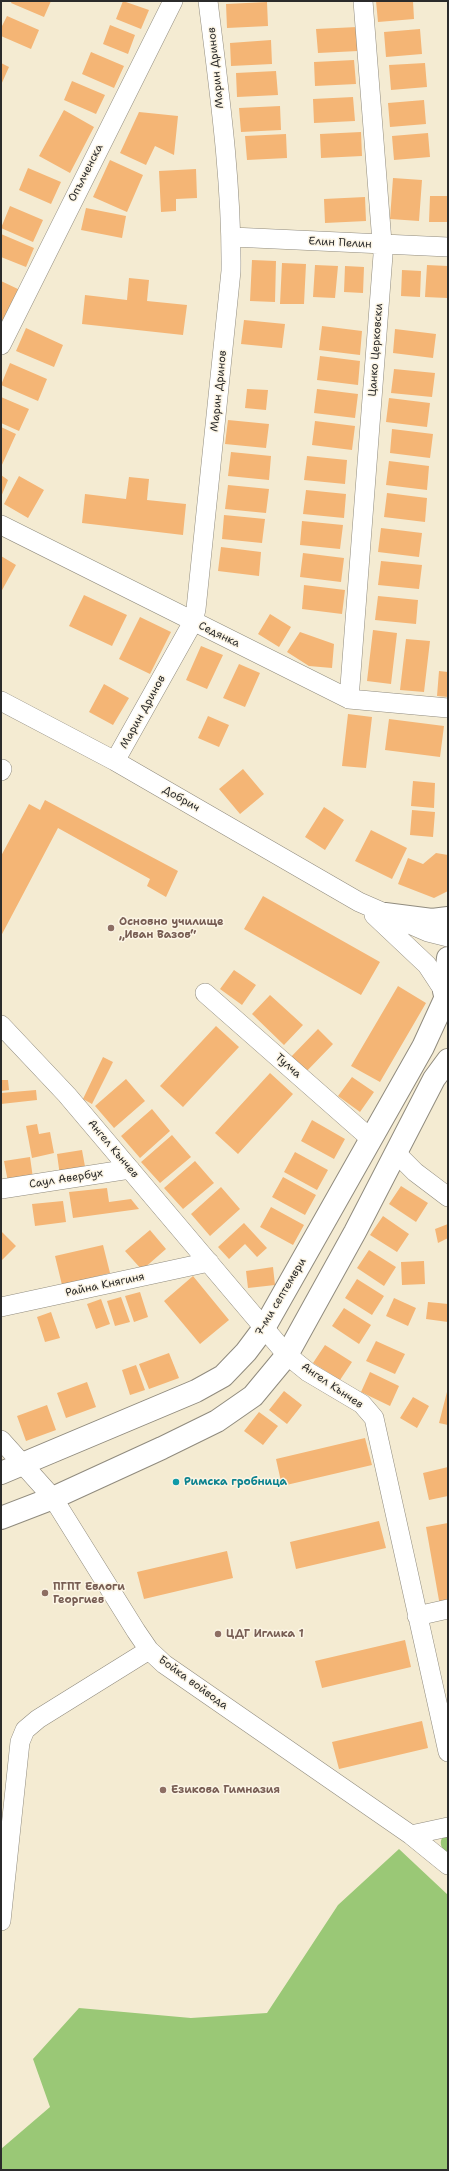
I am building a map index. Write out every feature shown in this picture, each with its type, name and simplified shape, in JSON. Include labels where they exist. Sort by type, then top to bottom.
[{"type":"main road","points":[[385,914],[432,920],[448,918]]},
{"type":"main road","name":"7-ми септември","points":[[1,1473],[159,1408],[203,1387],[223,1376],[246,1352],[264,1328],[434,1025],[446,1000],[448,958]]},
{"type":"main road","points":[[1,1518],[53,1498],[217,1421],[253,1396],[287,1355],[355,1232],[434,1079],[448,1060]]},
{"type":"street","name":"Опълченска","points":[[1,345],[173,1]]},
{"type":"street","name":"Марин Дринов","points":[[115,761],[193,622],[196,609],[231,271],[232,238],[220,99],[208,1]]},
{"type":"street","name":"Цанко Церковски","points":[[348,699],[383,244],[363,1]]},
{"type":"street","name":"Елин Пелин","points":[[232,238],[448,246]]},
{"type":"street","name":"Седянка","points":[[1,526],[348,699],[448,708]]},
{"type":"street","name":"Добрич","points":[[1,701],[115,761],[359,902],[428,932],[448,937]]},
{"type":"street","name":"Добрич","points":[[359,902],[415,952],[437,978],[446,1000]]},
{"type":"street","name":"Тулча","points":[[205,993],[371,1139]]},
{"type":"street","name":"Ангел Кънчев","points":[[1,1025],[67,1095],[287,1355],[314,1376],[362,1404],[374,1418],[448,1752]]},
{"type":"street","points":[[396,1153],[415,1172],[448,1197]]},
{"type":"street","name":"Саул Авербух","points":[[1,1189],[130,1169]]},
{"type":"street","name":"Райна Княгиня","points":[[1,1308],[209,1262]]},
{"type":"street","name":"Бойка войвода","points":[[1,1440],[53,1498],[149,1650],[183,1679],[411,1835],[448,1865]]},
{"type":"street","points":[[417,1616],[448,1610]]},
{"type":"street","points":[[1,1920],[20,1742],[25,1730],[38,1719],[149,1650]]},
{"type":"street","points":[[411,1835],[448,1827]]},
{"type":"green space","points":[[448,1832],[448,1853],[442,1848],[441,1841]]},
{"type":"green space","points":[[399,1849],[448,1895],[448,2170],[1,2170],[1,2149],[50,2107],[33,2059],[79,2008],[191,2018],[267,2013],[338,1905]]},
{"type":"building","points":[[12,1],[51,1],[44,17],[11,3]]},
{"type":"building","points":[[123,1],[149,10],[141,29],[116,19]]},
{"type":"building","points":[[376,1],[413,1],[414,19],[378,22]]},
{"type":"building","points":[[267,2],[268,26],[227,28],[226,4]]},
{"type":"building","points":[[7,16],[39,30],[31,49],[1,36],[1,28]]},
{"type":"building","points":[[110,25],[135,35],[128,54],[103,44]]},
{"type":"building","points":[[357,27],[358,51],[318,53],[316,29]]},
{"type":"building","points":[[420,29],[422,54],[386,57],[384,32]]},
{"type":"building","points":[[271,40],[272,64],[231,66],[230,43]]},
{"type":"building","points":[[91,52],[124,66],[114,88],[82,74]]},
{"type":"building","points":[[354,60],[356,84],[315,86],[314,62]]},
{"type":"building","points":[[1,63],[9,67],[1,85]]},
{"type":"building","points":[[425,63],[427,87],[391,90],[389,65]]},
{"type":"building","points":[[276,71],[278,95],[237,97],[236,73]]},
{"type":"building","points":[[72,81],[105,95],[96,114],[64,100]]},
{"type":"building","points":[[353,97],[355,121],[314,123],[313,99]]},
{"type":"building","points":[[424,100],[426,124],[390,127],[388,103]]},
{"type":"building","points":[[280,106],[281,130],[241,132],[239,108]]},
{"type":"building","points":[[64,110],[94,127],[70,173],[39,156]]},
{"type":"building","points":[[139,112],[178,116],[174,155],[155,146],[146,165],[120,153]]},
{"type":"building","points":[[361,132],[362,156],[321,158],[320,134]]},
{"type":"building","points":[[428,133],[430,157],[394,160],[392,136]]},
{"type":"building","points":[[286,134],[287,158],[247,160],[245,136]]},
{"type":"building","points":[[110,160],[143,175],[127,212],[93,197]]},
{"type":"building","points":[[28,168],[61,182],[51,204],[19,190]]},
{"type":"building","points":[[196,169],[197,198],[176,199],[176,211],[161,212],[159,171]]},
{"type":"building","points":[[393,178],[422,180],[419,221],[390,219]]},
{"type":"building","points":[[430,196],[448,196],[448,222],[429,222]]},
{"type":"building","points":[[365,197],[366,221],[325,223],[324,199]]},
{"type":"building","points":[[10,206],[43,220],[33,242],[1,228]]},
{"type":"building","points":[[86,208],[126,216],[122,238],[81,230]]},
{"type":"building","points":[[1,234],[34,248],[26,267],[1,257]]},
{"type":"building","points":[[252,260],[276,261],[275,302],[250,301]]},
{"type":"building","points":[[282,263],[306,264],[304,304],[280,304]]},
{"type":"building","points":[[315,265],[338,266],[335,298],[313,297]]},
{"type":"building","points":[[427,265],[448,266],[447,298],[425,297]]},
{"type":"building","points":[[345,266],[364,267],[363,293],[344,292]]},
{"type":"building","points":[[402,270],[421,271],[420,297],[401,296]]},
{"type":"building","points":[[129,278],[149,280],[147,301],[187,305],[183,335],[82,324],[85,295],[127,300]]},
{"type":"building","points":[[1,281],[20,290],[1,328]]},
{"type":"building","points":[[244,320],[285,324],[282,348],[241,344]]},
{"type":"building","points":[[322,326],[362,331],[360,355],[319,350]]},
{"type":"building","points":[[26,328],[63,345],[54,367],[16,351]]},
{"type":"building","points":[[395,329],[436,334],[433,358],[393,353]]},
{"type":"building","points":[[320,356],[360,361],[358,385],[317,380]]},
{"type":"building","points":[[10,363],[47,379],[38,401],[1,385]]},
{"type":"building","points":[[394,369],[435,373],[432,397],[391,393]]},
{"type":"building","points":[[247,389],[268,390],[266,410],[245,408]]},
{"type":"building","points":[[317,389],[358,394],[355,418],[314,413]]},
{"type":"building","points":[[1,397],[29,409],[19,431],[1,423]]},
{"type":"building","points":[[389,398],[430,403],[427,427],[386,422]]},
{"type":"building","points":[[228,420],[269,424],[266,448],[225,444]]},
{"type":"building","points":[[315,421],[355,426],[352,450],[312,445]]},
{"type":"building","points":[[1,427],[16,434],[1,467]]},
{"type":"building","points":[[392,429],[433,434],[430,458],[390,453]]},
{"type":"building","points":[[231,452],[271,456],[269,480],[228,476]]},
{"type":"building","points":[[307,456],[347,460],[345,484],[304,480]]},
{"type":"building","points":[[389,461],[429,466],[427,490],[386,485]]},
{"type":"building","points":[[1,475],[8,480],[1,497]]},
{"type":"building","points":[[19,476],[44,490],[28,518],[4,504]]},
{"type":"building","points":[[129,477],[149,479],[147,500],[186,504],[183,535],[82,523],[85,494],[126,499]]},
{"type":"building","points":[[228,485],[269,489],[266,513],[225,509]]},
{"type":"building","points":[[306,490],[346,494],[344,518],[303,514]]},
{"type":"building","points":[[387,493],[427,498],[425,522],[384,517]]},
{"type":"building","points":[[224,515],[265,519],[262,543],[222,539]]},
{"type":"building","points":[[302,521],[343,525],[340,549],[300,545]]},
{"type":"building","points":[[381,528],[422,533],[419,557],[378,552]]},
{"type":"building","points":[[221,547],[261,552],[259,576],[218,571]]},
{"type":"building","points":[[303,553],[344,558],[341,582],[300,577]]},
{"type":"building","points":[[1,556],[16,565],[1,592]]},
{"type":"building","points":[[381,561],[422,565],[419,589],[378,585]]},
{"type":"building","points":[[304,585],[345,590],[342,614],[302,609]]},
{"type":"building","points":[[84,595],[127,615],[112,646],[69,626]]},
{"type":"building","points":[[378,596],[418,600],[416,624],[375,620]]},
{"type":"building","points":[[270,614],[291,627],[279,647],[258,634]]},
{"type":"building","points":[[140,617],[171,632],[150,674],[119,659]]},
{"type":"building","points":[[373,630],[397,633],[391,684],[367,681]]},
{"type":"building","points":[[300,632],[334,644],[332,668],[309,666],[287,652]]},
{"type":"building","points":[[406,639],[430,641],[424,692],[400,690]]},
{"type":"building","points":[[201,646],[223,655],[207,689],[186,680]]},
{"type":"building","points":[[239,664],[260,673],[245,707],[223,698]]},
{"type":"building","points":[[439,671],[448,672],[448,697],[437,696]]},
{"type":"building","points":[[104,684],[129,698],[113,725],[89,712]]},
{"type":"building","points":[[348,714],[372,717],[366,768],[342,766]]},
{"type":"building","points":[[208,716],[229,725],[219,747],[198,738]]},
{"type":"building","points":[[389,719],[444,726],[440,757],[385,750]]},
{"type":"building","points":[[243,769],[264,794],[240,814],[219,789]]},
{"type":"building","points":[[413,781],[435,783],[434,808],[411,806]]},
{"type":"building","points":[[45,800],[178,871],[166,897],[147,886],[150,879],[58,828],[1,936],[1,856],[29,804],[40,810]]},
{"type":"building","points":[[324,807],[344,820],[325,850],[305,837]]},
{"type":"building","points":[[412,810],[435,812],[433,837],[410,835]]},
{"type":"building","points":[[371,830],[407,848],[392,879],[355,861]]},
{"type":"building","points":[[436,853],[448,855],[448,891],[434,898],[398,884],[408,858],[423,864]]},
{"type":"building","points":[[263,896],[380,962],[361,995],[244,929]]},
{"type":"building","points":[[234,970],[256,985],[242,1005],[220,989]]},
{"type":"building","points":[[398,986],[426,1003],[380,1082],[351,1066]]},
{"type":"building","points":[[270,995],[303,1025],[284,1045],[252,1014]]},
{"type":"building","points":[[216,1026],[239,1047],[183,1107],[160,1086]]},
{"type":"building","points":[[318,1029],[333,1044],[303,1075],[288,1060]]},
{"type":"building","points":[[103,1057],[113,1062],[92,1104],[83,1099]]},
{"type":"building","points":[[270,1073],[293,1094],[238,1154],[215,1133]]},
{"type":"building","points":[[352,1077],[374,1092],[360,1112],[338,1096]]},
{"type":"building","points":[[126,1079],[145,1101],[114,1128],[95,1106]]},
{"type":"building","points":[[1,1080],[8,1080],[9,1090],[1,1091]]},
{"type":"building","points":[[36,1090],[37,1100],[1,1104],[1,1093]]},
{"type":"building","points":[[152,1109],[170,1131],[140,1158],[121,1136]]},
{"type":"building","points":[[312,1120],[345,1139],[334,1159],[301,1141]]},
{"type":"building","points":[[37,1124],[39,1134],[50,1132],[54,1153],[32,1158],[26,1126]]},
{"type":"building","points":[[172,1135],[191,1157],[160,1183],[141,1162]]},
{"type":"building","points":[[82,1150],[86,1172],[60,1176],[57,1154]]},
{"type":"building","points":[[295,1152],[328,1170],[317,1190],[284,1172]]},
{"type":"building","points":[[30,1157],[33,1178],[8,1182],[4,1161]]},
{"type":"building","points":[[195,1161],[214,1183],[183,1209],[164,1188]]},
{"type":"building","points":[[283,1177],[316,1195],[305,1215],[272,1197]]},
{"type":"building","points":[[401,1186],[428,1203],[416,1222],[389,1204]]},
{"type":"building","points":[[221,1187],[240,1209],[210,1236],[191,1214]]},
{"type":"building","points":[[107,1188],[109,1202],[131,1199],[139,1209],[73,1218],[69,1192]]},
{"type":"building","points":[[63,1201],[66,1222],[35,1226],[32,1204]]},
{"type":"building","points":[[271,1207],[304,1225],[293,1245],[260,1227]]},
{"type":"building","points":[[383,1216],[409,1234],[397,1252],[370,1235]]},
{"type":"building","points":[[244,1223],[267,1248],[257,1257],[245,1244],[229,1259],[218,1247]]},
{"type":"building","points":[[448,1224],[448,1238],[438,1243],[435,1229]]},
{"type":"building","points":[[150,1230],[166,1249],[142,1270],[125,1251]]},
{"type":"building","points":[[1,1231],[16,1246],[1,1261]]},
{"type":"building","points":[[103,1245],[110,1273],[62,1285],[55,1256]]},
{"type":"building","points":[[369,1250],[396,1267],[384,1286],[357,1268]]},
{"type":"building","points":[[424,1261],[425,1284],[402,1285],[401,1262]]},
{"type":"building","points":[[273,1267],[275,1285],[248,1288],[246,1271]]},
{"type":"building","points":[[193,1276],[229,1320],[200,1344],[164,1301]]},
{"type":"building","points":[[357,1279],[384,1296],[372,1315],[345,1298]]},
{"type":"building","points":[[140,1292],[148,1317],[134,1322],[125,1296]]},
{"type":"building","points":[[121,1297],[130,1322],[115,1326],[107,1301]]},
{"type":"building","points":[[394,1298],[416,1308],[408,1326],[386,1316]]},
{"type":"building","points":[[101,1299],[110,1324],[96,1329],[87,1304]]},
{"type":"building","points":[[428,1302],[448,1304],[448,1322],[426,1319]]},
{"type":"building","points":[[344,1308],[371,1325],[359,1344],[332,1326]]},
{"type":"building","points":[[51,1312],[60,1338],[45,1342],[37,1317]]},
{"type":"building","points":[[376,1341],[405,1354],[395,1374],[366,1361]]},
{"type":"building","points":[[325,1345],[352,1362],[340,1380],[313,1363]]},
{"type":"building","points":[[169,1353],[179,1378],[149,1389],[139,1364]]},
{"type":"building","points":[[136,1365],[145,1390],[130,1395],[122,1370]]},
{"type":"building","points":[[370,1372],[399,1386],[390,1406],[361,1392]]},
{"type":"building","points":[[87,1382],[96,1407],[66,1418],[57,1393]]},
{"type":"building","points":[[448,1388],[448,1425],[439,1423]]},
{"type":"building","points":[[284,1391],[302,1405],[287,1424],[269,1410]]},
{"type":"building","points":[[413,1397],[429,1406],[417,1428],[400,1418]]},
{"type":"building","points":[[47,1405],[56,1430],[26,1441],[17,1416]]},
{"type":"building","points":[[259,1412],[278,1426],[263,1445],[244,1431]]},
{"type":"building","points":[[365,1438],[372,1465],[282,1486],[276,1459]]},
{"type":"building","points":[[448,1467],[448,1496],[429,1500],[423,1473]]},
{"type":"building","points":[[379,1521],[386,1548],[296,1569],[290,1542]]},
{"type":"building","points":[[448,1523],[448,1605],[440,1606],[426,1527]]},
{"type":"building","points":[[227,1551],[233,1578],[144,1599],[137,1572]]},
{"type":"building","points":[[405,1640],[411,1667],[322,1688],[315,1661]]},
{"type":"building","points":[[422,1721],[428,1748],[339,1769],[332,1742]]},
{"type":"place","name":"Основно училище „Иван Вазов“","points":[[111,928]]},
{"type":"place","name":"Римска гробница","points":[[176,1482]]},
{"type":"place","name":"ПГПТ Евлоги Георгиев","points":[[45,1593]]},
{"type":"place","name":"ЦДГ Иглика 1","points":[[218,1634]]},
{"type":"place","name":"Езикова Гимназия","points":[[163,1790]]}]
